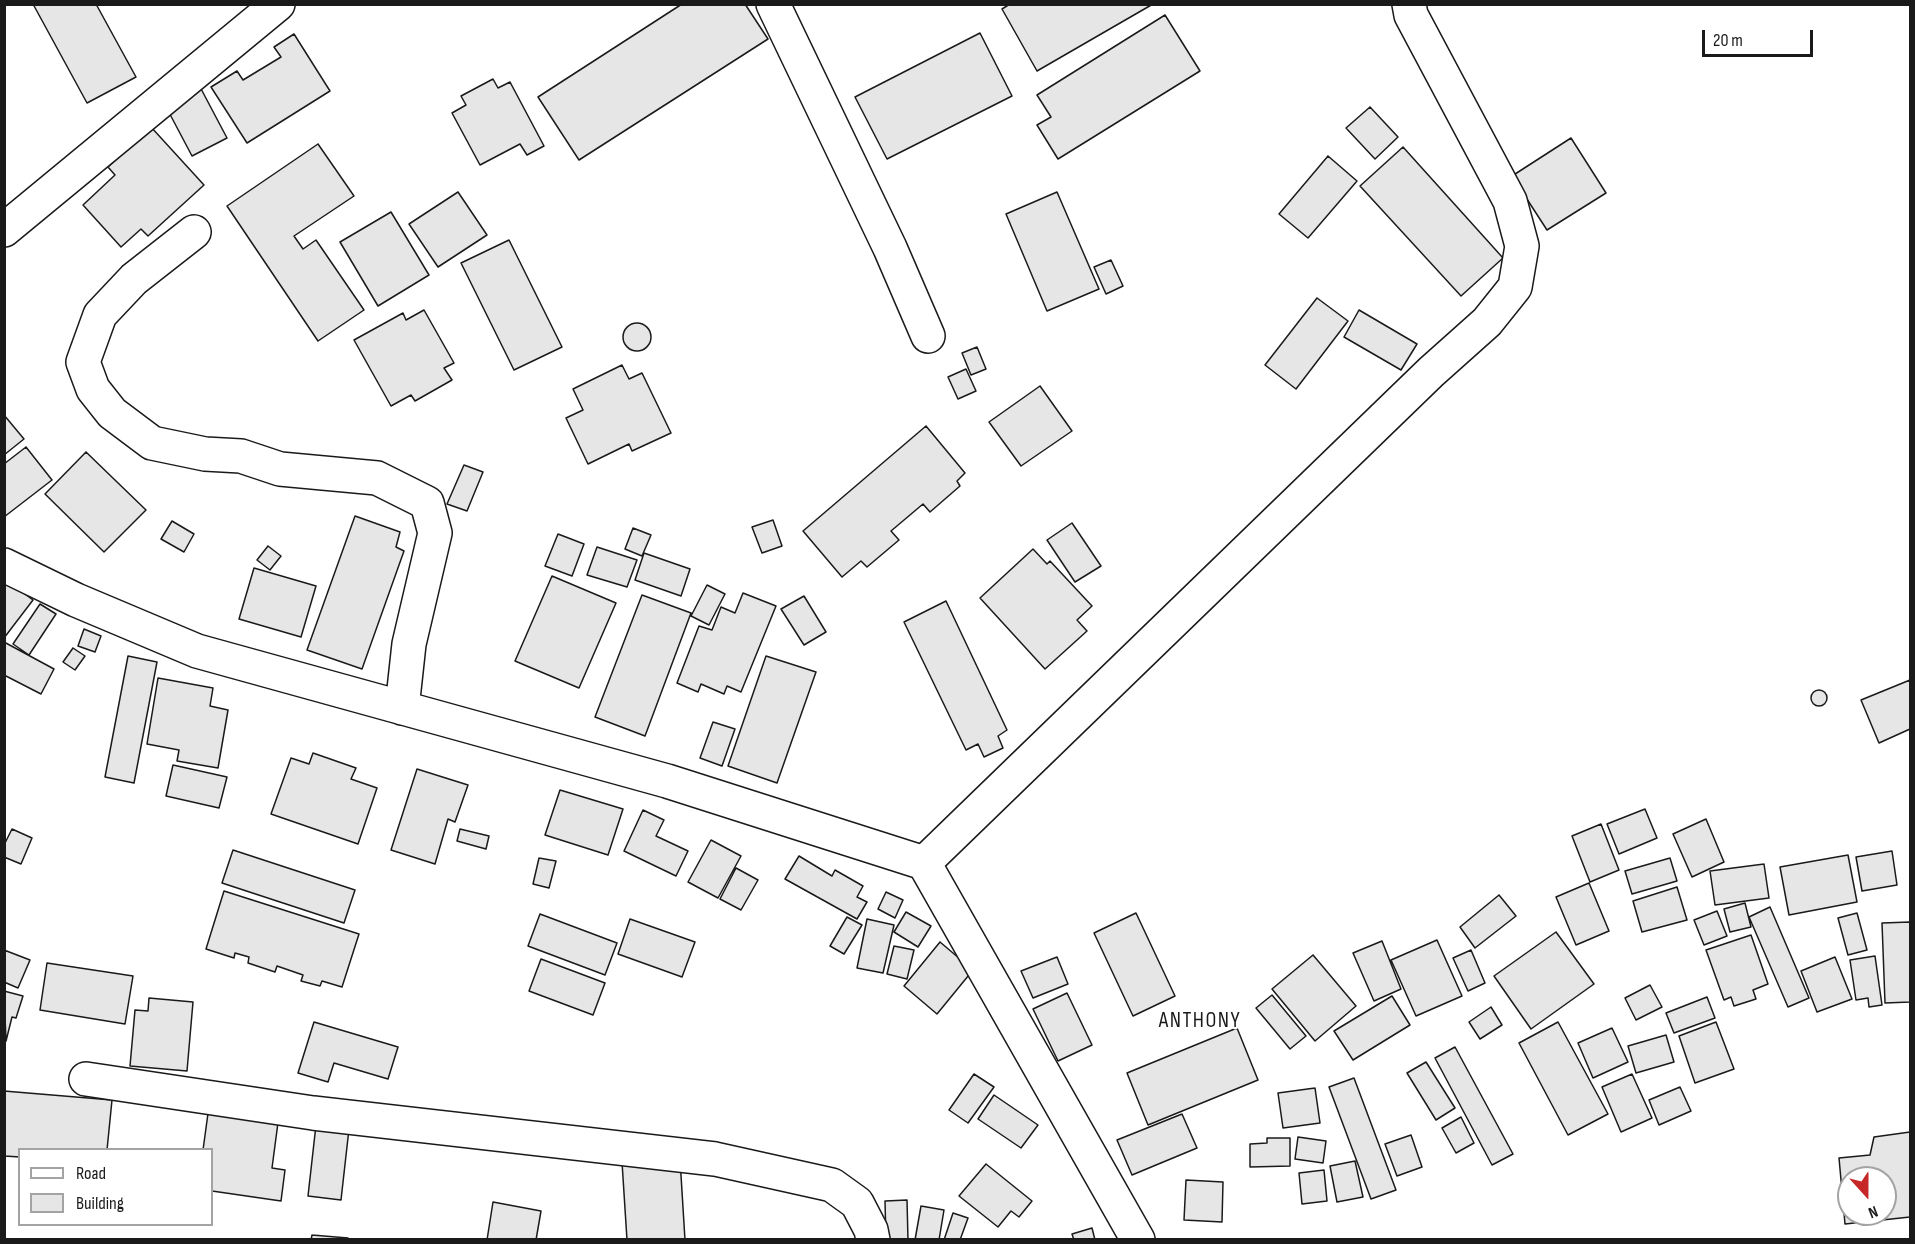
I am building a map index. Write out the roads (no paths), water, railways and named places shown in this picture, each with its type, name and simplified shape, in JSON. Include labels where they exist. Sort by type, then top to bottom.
[{"type":"street","points":[[4,230],[278,4]]},
{"type":"street","points":[[773,4],[890,248],[928,336]]},
{"type":"street","points":[[924,863],[1431,372],[1487,322],[1515,287],[1522,246],[1510,201],[1411,15],[1409,4]]},
{"type":"street","points":[[194,232],[134,279],[100,315],[83,362],[93,389],[112,412],[152,443],[205,454],[241,456],[280,469],[377,478],[427,503],[435,533],[409,644],[402,708]]},
{"type":"street","points":[[4,565],[76,600],[197,651],[667,781],[924,863],[1138,1239]]},
{"type":"street","points":[[86,1079],[313,1113],[715,1159],[832,1185],[857,1203],[871,1230],[873,1239]]},
{"type":"district","name":"ANTHONY","points":[[1200,1021]]}]
